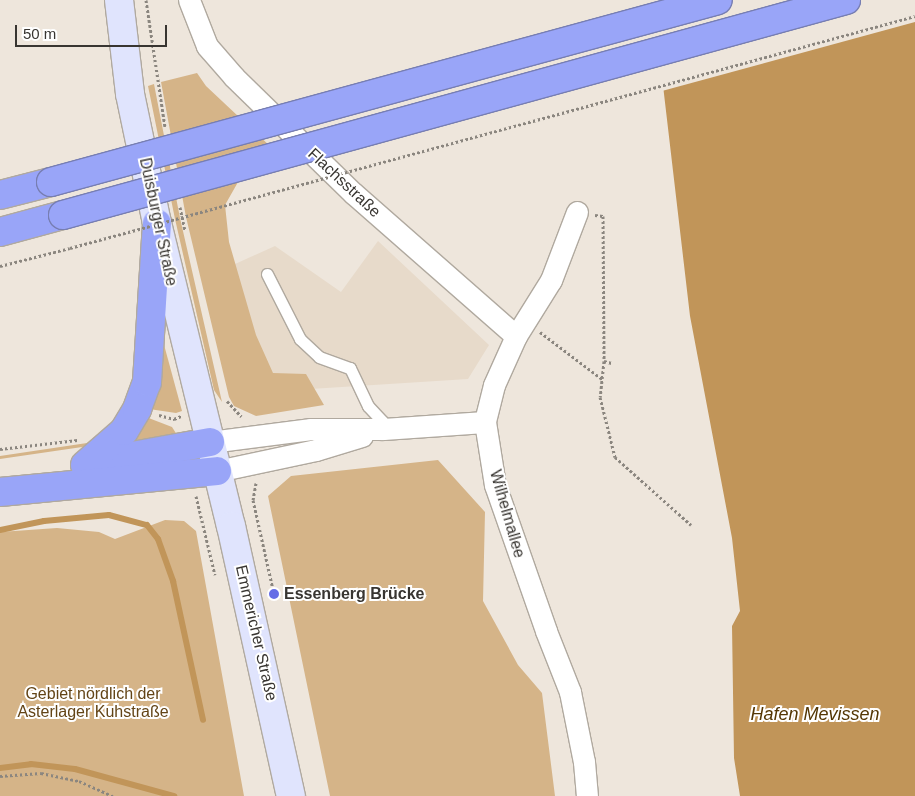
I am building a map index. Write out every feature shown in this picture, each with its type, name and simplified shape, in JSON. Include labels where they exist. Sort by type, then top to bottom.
[{"type":"highway","points":[[0,195],[718,0]]},
{"type":"highway","points":[[0,232],[846,0]]},
{"type":"highway","points":[[85,465],[124,431],[137,409],[146,382],[157,223]]},
{"type":"highway","points":[[0,474],[85,465],[210,442]]},
{"type":"highway","points":[[0,492],[217,470]]},
{"type":"main road","name":"Duisburger Straße","points":[[119,0],[130,94],[157,223],[217,470]]},
{"type":"main road","name":"Emmericher Straße","points":[[217,470],[291,796]]},
{"type":"street","name":"Flachsstraße","points":[[190,7],[207,46],[234,77],[353,193],[516,336]]},
{"type":"street","name":"Wilhelmallee","points":[[577,212],[551,280],[516,336],[494,385],[485,422],[495,485],[546,631],[570,692],[584,762],[586,796]]},
{"type":"street","points":[[210,442],[311,429],[383,430],[485,422]]},
{"type":"street","points":[[217,470],[316,450],[383,430]]},
{"type":"lane","points":[[268,274],[300,340],[319,358],[350,368],[368,406],[382,421],[383,430]]},
{"type":"path","points":[[0,266],[915,16]]},
{"type":"path","points":[[577,212],[603,216],[603,413],[615,457],[691,525]]},
{"type":"path","points":[[554,341],[602,379]]},
{"type":"path","points":[[604,360],[612,363]]},
{"type":"path","points":[[252,463],[257,488],[253,500],[274,594]]},
{"type":"path","points":[[0,776],[41,773],[79,782],[113,796]]},
{"type":"shaded area","points":[[378,241],[489,345],[468,379],[263,392],[224,269],[275,246],[341,292]]},
{"type":"green space","points":[[197,73],[206,86],[272,148],[246,168],[225,205],[229,242],[256,335],[273,373],[306,374],[324,405],[256,416],[234,406],[229,397],[186,217],[161,82]]},
{"type":"green space","points":[[154,84],[180,218],[222,402],[214,390],[175,219],[148,86]]},
{"type":"green space","points":[[163,341],[182,411],[176,413],[149,409]]},
{"type":"green space","points":[[128,409],[89,446],[0,459],[0,456],[87,443]]},
{"type":"green space","points":[[146,417],[172,427],[179,438],[129,445]]},
{"type":"green space","points":[[438,460],[485,512],[483,601],[518,665],[542,693],[555,796],[330,796],[268,496],[291,476]]},
{"type":"green space","name":"Gebiet nördlich der Asterlager Kuhstraße","points":[[165,520],[184,521],[196,531],[244,796],[0,796],[0,532],[57,528],[99,532],[115,539]]},
{"type":"water","name":"Hafen Mevissen","points":[[653,0],[915,0],[915,796],[740,796],[734,758],[732,626],[740,611],[732,538],[690,316]]},
{"type":"pier","points":[[651,0],[915,0],[915,22],[662,91]]},
{"type":"waterway","points":[[0,530],[44,521],[109,515],[147,525],[158,539],[173,581],[203,720]]},
{"type":"waterway","points":[[0,768],[31,764],[75,769],[174,796]]},
{"type":"place","name":"Essenberg Brücke","points":[[274,594]]}]
